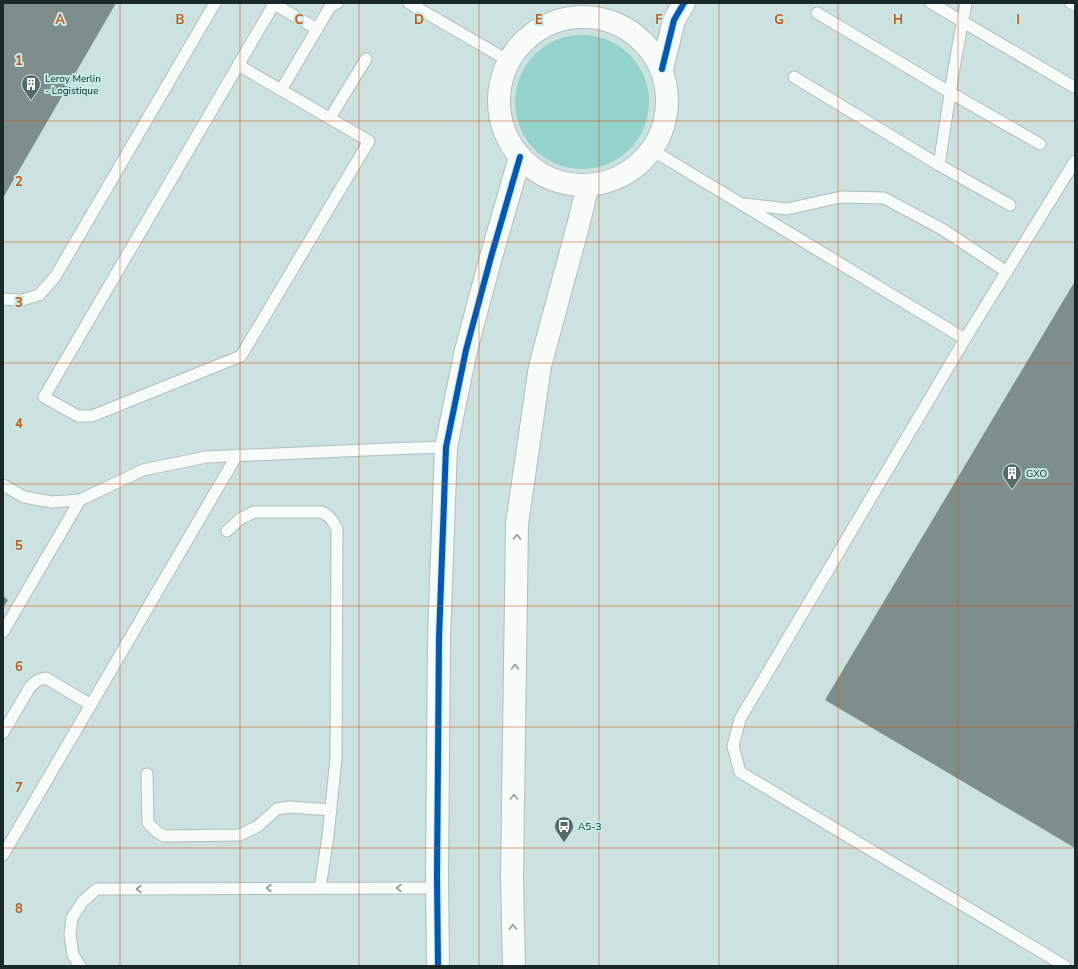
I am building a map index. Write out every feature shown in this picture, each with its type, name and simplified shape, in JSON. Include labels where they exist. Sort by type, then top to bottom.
[{"type":"street","points":[[580,16],[596,3]]},
{"type":"street","points":[[662,69],[674,20],[684,3]]},
{"type":"street","points":[[580,16],[605,19],[629,30],[648,47],[662,69],[668,97],[664,125],[652,150],[634,168],[612,180],[588,185],[563,183],[539,173],[520,157],[506,135],[500,110],[501,85],[509,61],[522,43],[538,30],[558,20],[580,16]]},
{"type":"street","points":[[438,966],[439,638],[446,447],[466,350],[520,157]]},
{"type":"street","points":[[514,966],[512,877],[517,524],[540,366],[588,185]]},
{"type":"lane","points":[[3,299],[22,300],[38,295],[55,277],[215,3]]},
{"type":"lane","points":[[281,90],[330,7],[337,3]]},
{"type":"lane","points":[[409,3],[509,61]]},
{"type":"lane","points":[[931,3],[1074,87]]},
{"type":"lane","points":[[939,165],[966,3]]},
{"type":"lane","points":[[1071,3],[1075,5]]},
{"type":"lane","points":[[238,65],[369,141],[241,356],[92,416],[78,416],[44,397],[238,65],[274,4],[317,29]]},
{"type":"lane","points":[[817,13],[950,93],[1040,144]]},
{"type":"lane","points":[[330,118],[366,59]]},
{"type":"lane","points":[[794,77],[939,165],[1010,205]]},
{"type":"lane","points":[[652,150],[966,339]]},
{"type":"lane","points":[[1065,966],[740,772],[733,746],[740,719],[966,339],[1075,161]]},
{"type":"lane","points":[[741,204],[787,209],[841,197],[884,198],[942,229],[1008,272]]},
{"type":"lane","points":[[3,485],[24,497],[52,502],[80,500],[143,470],[206,457],[446,447]]},
{"type":"lane","points":[[3,856],[237,455]]},
{"type":"lane","points":[[3,632],[80,500]]},
{"type":"lane","points":[[227,531],[240,519],[254,512],[322,512],[333,521],[337,529],[336,758],[331,810],[320,888]]},
{"type":"lane","points":[[3,733],[30,687],[38,680],[46,678],[91,705]]},
{"type":"lane","points":[[147,774],[148,823],[164,836],[240,835],[258,826],[277,809],[289,807],[331,810]]},
{"type":"lane","points":[[80,966],[73,955],[70,936],[72,918],[83,901],[97,889],[438,888]]},
{"type":"shaded area","points":[[589,35],[614,43],[625,50],[634,59],[644,76],[648,89],[648,115],[644,128],[634,145],[625,154],[608,164],[595,168],[575,169],[550,161],[539,154],[530,145],[520,128],[516,115],[515,95],[523,70],[530,59],[539,50],[556,40],[569,36]]},
{"type":"building","name":"Leroy Merlin - Logistique","points":[[3,3],[116,3],[3,198]]},
{"type":"building","name":"GXO","points":[[1075,281],[1075,848],[825,700]]},
{"type":"building","points":[[3,596],[8,600],[3,608]]},
{"type":"cycle path","points":[[662,69],[674,20],[684,3]]},
{"type":"cycle path","points":[[438,966],[437,876],[439,638],[446,447],[466,350],[520,157]]},
{"type":"place","name":"Leroy Merlin - Logistique","points":[[31,101]]},
{"type":"place","name":"GXO","points":[[1012,490]]},
{"type":"place","name":"A5-3","points":[[564,843]]}]
